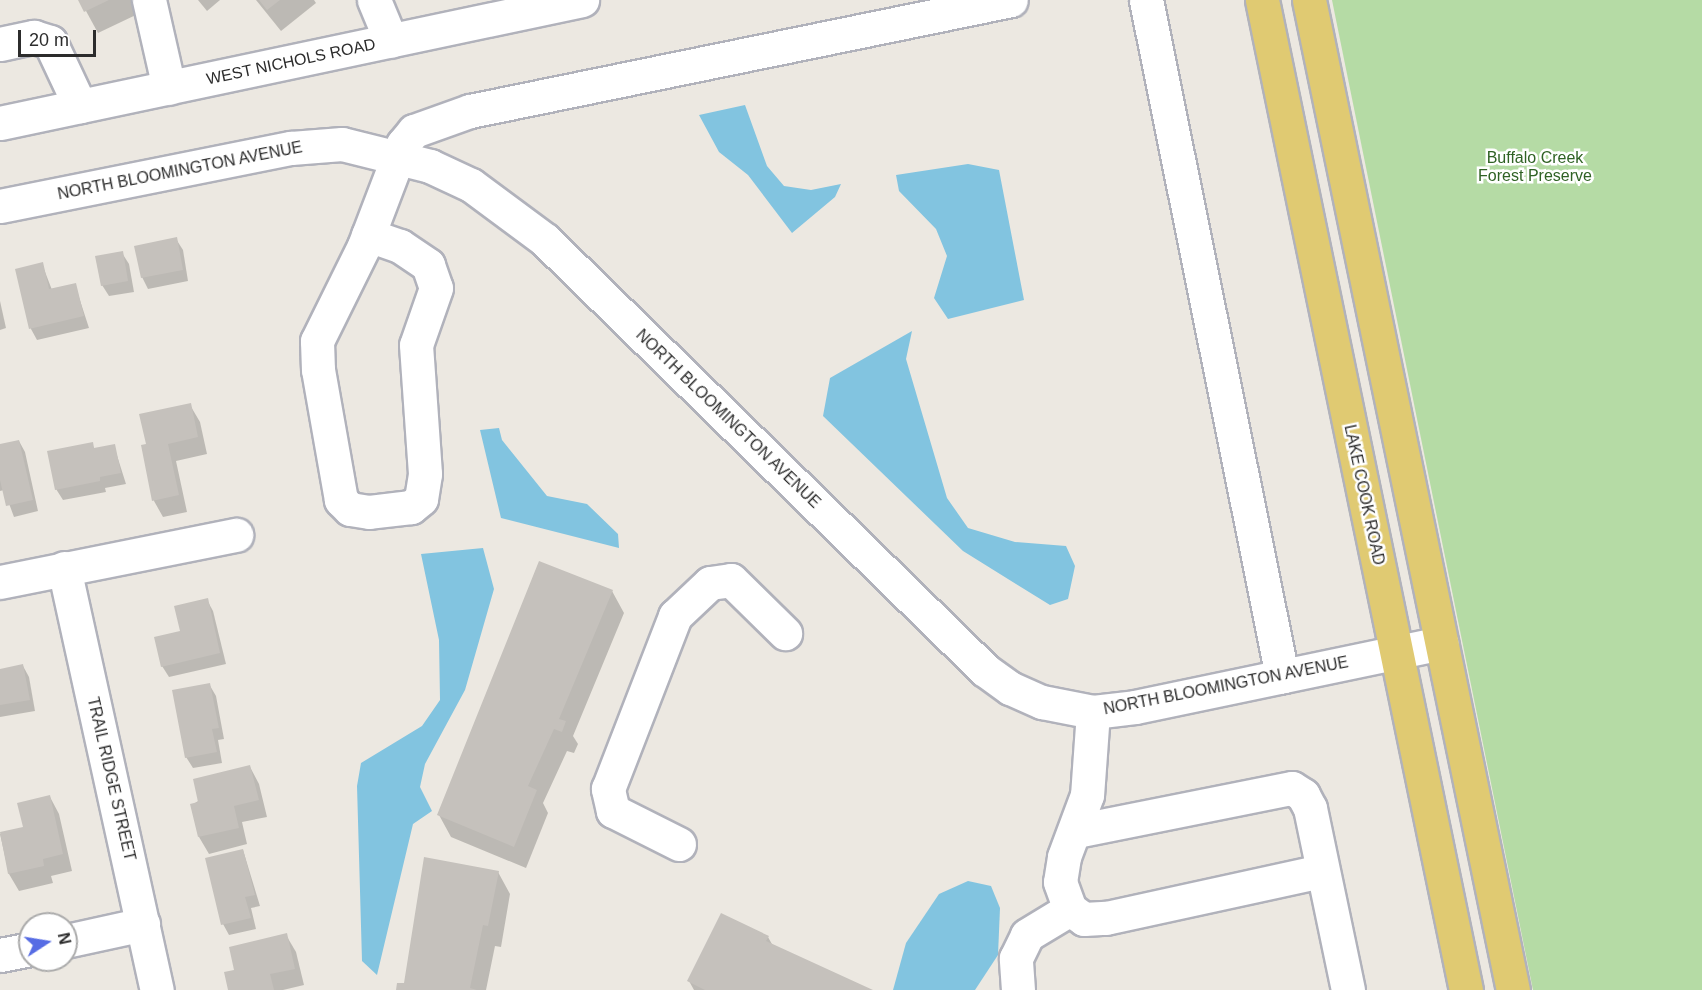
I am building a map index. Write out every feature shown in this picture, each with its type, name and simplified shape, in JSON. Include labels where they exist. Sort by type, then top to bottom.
[{"type":"main road","name":"LAKE COOK ROAD","points":[[1262,0],[1466,990]]},
{"type":"main road","points":[[1309,0],[1513,990]]},
{"type":"street","points":[[149,0],[169,88]]},
{"type":"street","points":[[374,0],[391,41]]},
{"type":"street","name":"WEST NICHOLS ROAD","points":[[0,123],[582,0]]},
{"type":"street","points":[[368,235],[400,246],[428,265],[436,288],[416,345],[425,474],[422,499],[411,507],[369,512],[350,509],[341,500],[318,370],[317,341],[368,235],[399,158],[414,131],[470,111],[1011,0]]},
{"type":"street","points":[[1146,0],[1282,676]]},
{"type":"street","points":[[0,44],[34,37],[50,42],[80,106]]},
{"type":"street","name":"NORTH BLOOMINGTON AVENUE","points":[[0,206],[291,148],[342,144],[430,166],[471,185],[544,240],[985,670],[1010,688],[1042,702],[1093,712],[1135,707],[1441,643]]},
{"type":"street","points":[[0,582],[236,536]]},
{"type":"street","name":"TRAIL RIDGE STREET","points":[[64,568],[158,990]]},
{"type":"street","points":[[679,844],[614,811],[608,789],[675,616],[710,583],[731,580],[785,633]]},
{"type":"street","points":[[1093,712],[1087,795],[1076,831],[1064,857],[1060,882],[1070,909],[1084,919],[1106,918],[1322,871]]},
{"type":"street","points":[[1076,831],[1292,788],[1303,795],[1310,808],[1347,990]]},
{"type":"street","points":[[1018,990],[1016,958],[1027,935],[1070,909]]},
{"type":"street","points":[[78,938],[143,924]]},
{"type":"street","points":[[0,955],[18,951]]},
{"type":"green space","name":"Buffalo Creek Forest Preserve","points":[[1332,0],[1702,0],[1702,990],[1533,990]]},
{"type":"water","points":[[745,105],[767,166],[784,186],[811,190],[841,184],[835,197],[792,233],[748,175],[719,152],[699,115]]},
{"type":"water","points":[[968,164],[999,170],[1024,300],[948,319],[934,298],[947,256],[936,229],[899,191],[896,175]]},
{"type":"water","points":[[912,331],[906,359],[947,498],[968,528],[1015,542],[1066,546],[1075,566],[1068,599],[1050,605],[963,551],[823,416],[830,378]]},
{"type":"water","points":[[499,428],[502,440],[547,496],[587,504],[618,534],[619,548],[501,518],[480,430]]},
{"type":"water","points":[[483,548],[494,589],[465,690],[425,764],[420,787],[432,811],[413,824],[377,975],[362,961],[357,786],[361,763],[422,726],[440,700],[439,640],[421,554]]},
{"type":"water","points":[[968,881],[991,886],[1000,908],[998,955],[975,990],[893,990],[906,943],[939,894]]},
{"type":"building","points":[[78,0],[109,0],[84,12]]},
{"type":"building","points":[[259,0],[280,0],[267,10]]},
{"type":"building","points":[[177,237],[183,270],[141,278],[134,246]]},
{"type":"building","points":[[123,251],[128,281],[101,286],[95,256]]},
{"type":"building","points":[[43,262],[49,289],[76,283],[84,316],[29,329],[15,269]]},
{"type":"building","points":[[191,403],[198,437],[168,444],[179,495],[152,501],[141,445],[146,444],[139,414]]},
{"type":"building","points":[[19,440],[33,500],[6,506],[0,480],[0,444]]},
{"type":"building","points":[[93,442],[94,448],[115,444],[121,473],[100,477],[100,481],[55,490],[47,451]]},
{"type":"building","points":[[539,561],[613,590],[559,719],[566,721],[562,732],[554,729],[528,786],[537,790],[514,847],[437,815]]},
{"type":"building","points":[[208,598],[220,653],[161,667],[154,637],[180,631],[174,606]]},
{"type":"building","points":[[23,664],[30,700],[0,705],[0,669]]},
{"type":"building","points":[[210,683],[219,728],[212,729],[217,752],[185,758],[172,690]]},
{"type":"building","points":[[250,765],[259,800],[234,806],[239,828],[198,837],[190,804],[198,802],[193,779]]},
{"type":"building","points":[[50,795],[63,854],[43,859],[44,866],[8,874],[0,832],[23,827],[17,803]]},
{"type":"building","points":[[243,849],[255,895],[245,897],[251,918],[221,925],[205,858]]},
{"type":"building","points":[[424,857],[499,871],[488,926],[483,925],[470,988],[477,990],[396,990],[397,983],[404,983]]},
{"type":"building","points":[[721,913],[769,936],[766,941],[873,990],[705,990],[687,981]]},
{"type":"building","points":[[287,933],[295,969],[270,974],[274,990],[228,990],[224,972],[234,970],[229,947]]}]
